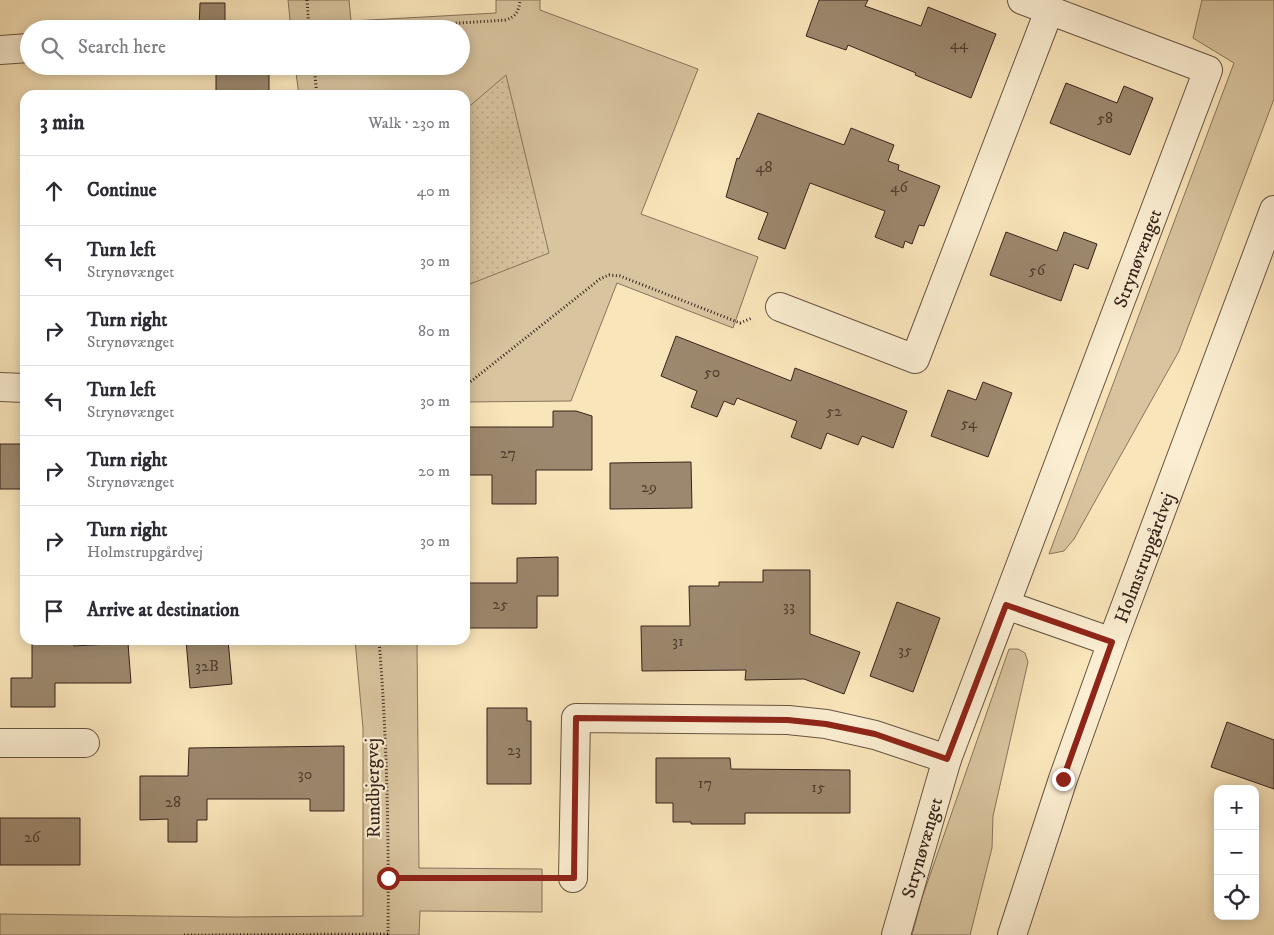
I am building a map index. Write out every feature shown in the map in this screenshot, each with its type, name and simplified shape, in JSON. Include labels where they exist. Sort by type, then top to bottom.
[{"type":"street","name":"Strynøvænget","points":[[896,935],[947,759],[1208,70],[1022,0]]},
{"type":"street","points":[[780,307],[915,359],[1049,11]]},
{"type":"street","points":[[0,50],[20,49]]},
{"type":"street","name":"Holmstrupgårdvej","points":[[1012,935],[1063,779],[1112,642],[1274,210]]},
{"type":"street","points":[[0,388],[20,388]]},
{"type":"street","points":[[1006,605],[1112,642]]},
{"type":"street","points":[[574,878],[576,718],[788,720],[826,724],[875,734],[947,759]]},
{"type":"street","points":[[0,743],[85,743]]},
{"type":"path","points":[[307,0],[308,20]]},
{"type":"path","points":[[470,22],[512,18],[519,8],[520,0]]},
{"type":"path","points":[[315,75],[316,90]]},
{"type":"path","points":[[470,382],[600,279],[610,275],[620,276],[740,323],[780,307]]},
{"type":"path","name":"Rundbjergvej","points":[[379,645],[384,696],[388,935]]},
{"type":"path","points":[[388,878],[574,878]]},
{"type":"path","points":[[184,935],[388,935]]},
{"type":"shaded area","points":[[288,0],[349,0],[351,20],[290,20]]},
{"type":"shaded area","points":[[496,0],[540,0],[540,10],[698,69],[641,214],[758,257],[733,328],[617,283],[571,401],[470,402],[470,90],[298,90],[296,75],[470,75],[470,20],[369,20],[496,13]]},
{"type":"shaded area","points":[[1202,0],[1274,0],[1274,99],[1179,351],[1074,539],[1064,551],[1049,554],[1234,63],[1193,38]]},
{"type":"shaded area","points":[[506,75],[549,253],[470,284],[470,106]]},
{"type":"shaded area","points":[[355,645],[417,645],[419,868],[542,869],[542,912],[420,911],[419,935],[0,935],[0,914],[235,917],[363,916],[363,728]]},
{"type":"shaded area","points":[[1009,649],[1018,649],[1025,653],[1028,662],[993,816],[992,848],[970,935],[912,935],[922,898]]},
{"type":"building","points":[[819,0],[868,0],[865,6],[921,26],[928,7],[996,34],[971,98],[848,45],[846,50],[806,36]]},
{"type":"building","points":[[200,3],[225,3],[225,20],[199,20]]},
{"type":"building","points":[[216,75],[269,75],[269,90],[216,90]]},
{"type":"building","points":[[1066,83],[1117,103],[1124,86],[1153,98],[1130,155],[1050,123]]},
{"type":"building","points":[[758,113],[844,145],[851,128],[894,145],[888,161],[899,165],[898,170],[940,186],[924,226],[919,225],[912,244],[905,241],[903,248],[875,237],[885,211],[810,183],[785,249],[758,239],[768,213],[726,197],[737,158],[739,159]]},
{"type":"building","points":[[1006,232],[1057,251],[1064,232],[1097,244],[1088,269],[1074,264],[1061,301],[990,275]]},
{"type":"building","points":[[676,336],[791,381],[795,368],[907,411],[893,448],[862,436],[858,445],[827,433],[821,449],[791,437],[797,421],[737,398],[734,405],[724,401],[717,417],[691,407],[697,391],[661,376]]},
{"type":"building","points":[[983,382],[1012,393],[988,457],[931,436],[948,390],[976,400]]},
{"type":"building","points":[[553,411],[576,411],[592,416],[592,470],[536,470],[536,504],[492,504],[492,475],[470,475],[470,427],[553,427]]},
{"type":"building","points":[[0,444],[20,444],[20,489],[0,489]]},
{"type":"building","points":[[691,462],[692,508],[610,509],[610,463]]},
{"type":"building","points":[[558,557],[558,596],[537,596],[537,628],[470,628],[470,583],[517,583],[517,558]]},
{"type":"building","points":[[763,570],[810,570],[810,634],[860,652],[844,694],[804,679],[745,680],[746,670],[642,671],[641,626],[690,626],[689,586],[719,586],[719,582],[763,582]]},
{"type":"building","points":[[897,602],[940,618],[913,692],[870,676]]},
{"type":"building","points":[[32,645],[128,645],[131,683],[55,683],[55,707],[11,707],[11,678],[32,678]]},
{"type":"building","points":[[186,645],[228,645],[232,684],[190,688]]},
{"type":"building","points":[[487,708],[527,708],[527,721],[531,721],[531,784],[487,784]]},
{"type":"building","points":[[1227,722],[1274,740],[1274,789],[1211,767]]},
{"type":"building","points":[[344,746],[344,811],[310,811],[310,799],[207,799],[207,820],[197,820],[197,842],[168,842],[168,819],[140,820],[140,776],[188,776],[189,748]]},
{"type":"building","points":[[656,758],[730,758],[731,769],[850,770],[850,813],[745,813],[745,824],[673,822],[673,803],[656,803]]},
{"type":"building","points":[[0,818],[80,818],[80,865],[0,865]]},
{"type":"route","points":[[388,878],[574,878],[576,718],[788,720],[826,724],[875,734],[947,759],[1006,605],[1112,642],[1063,779]]}]
